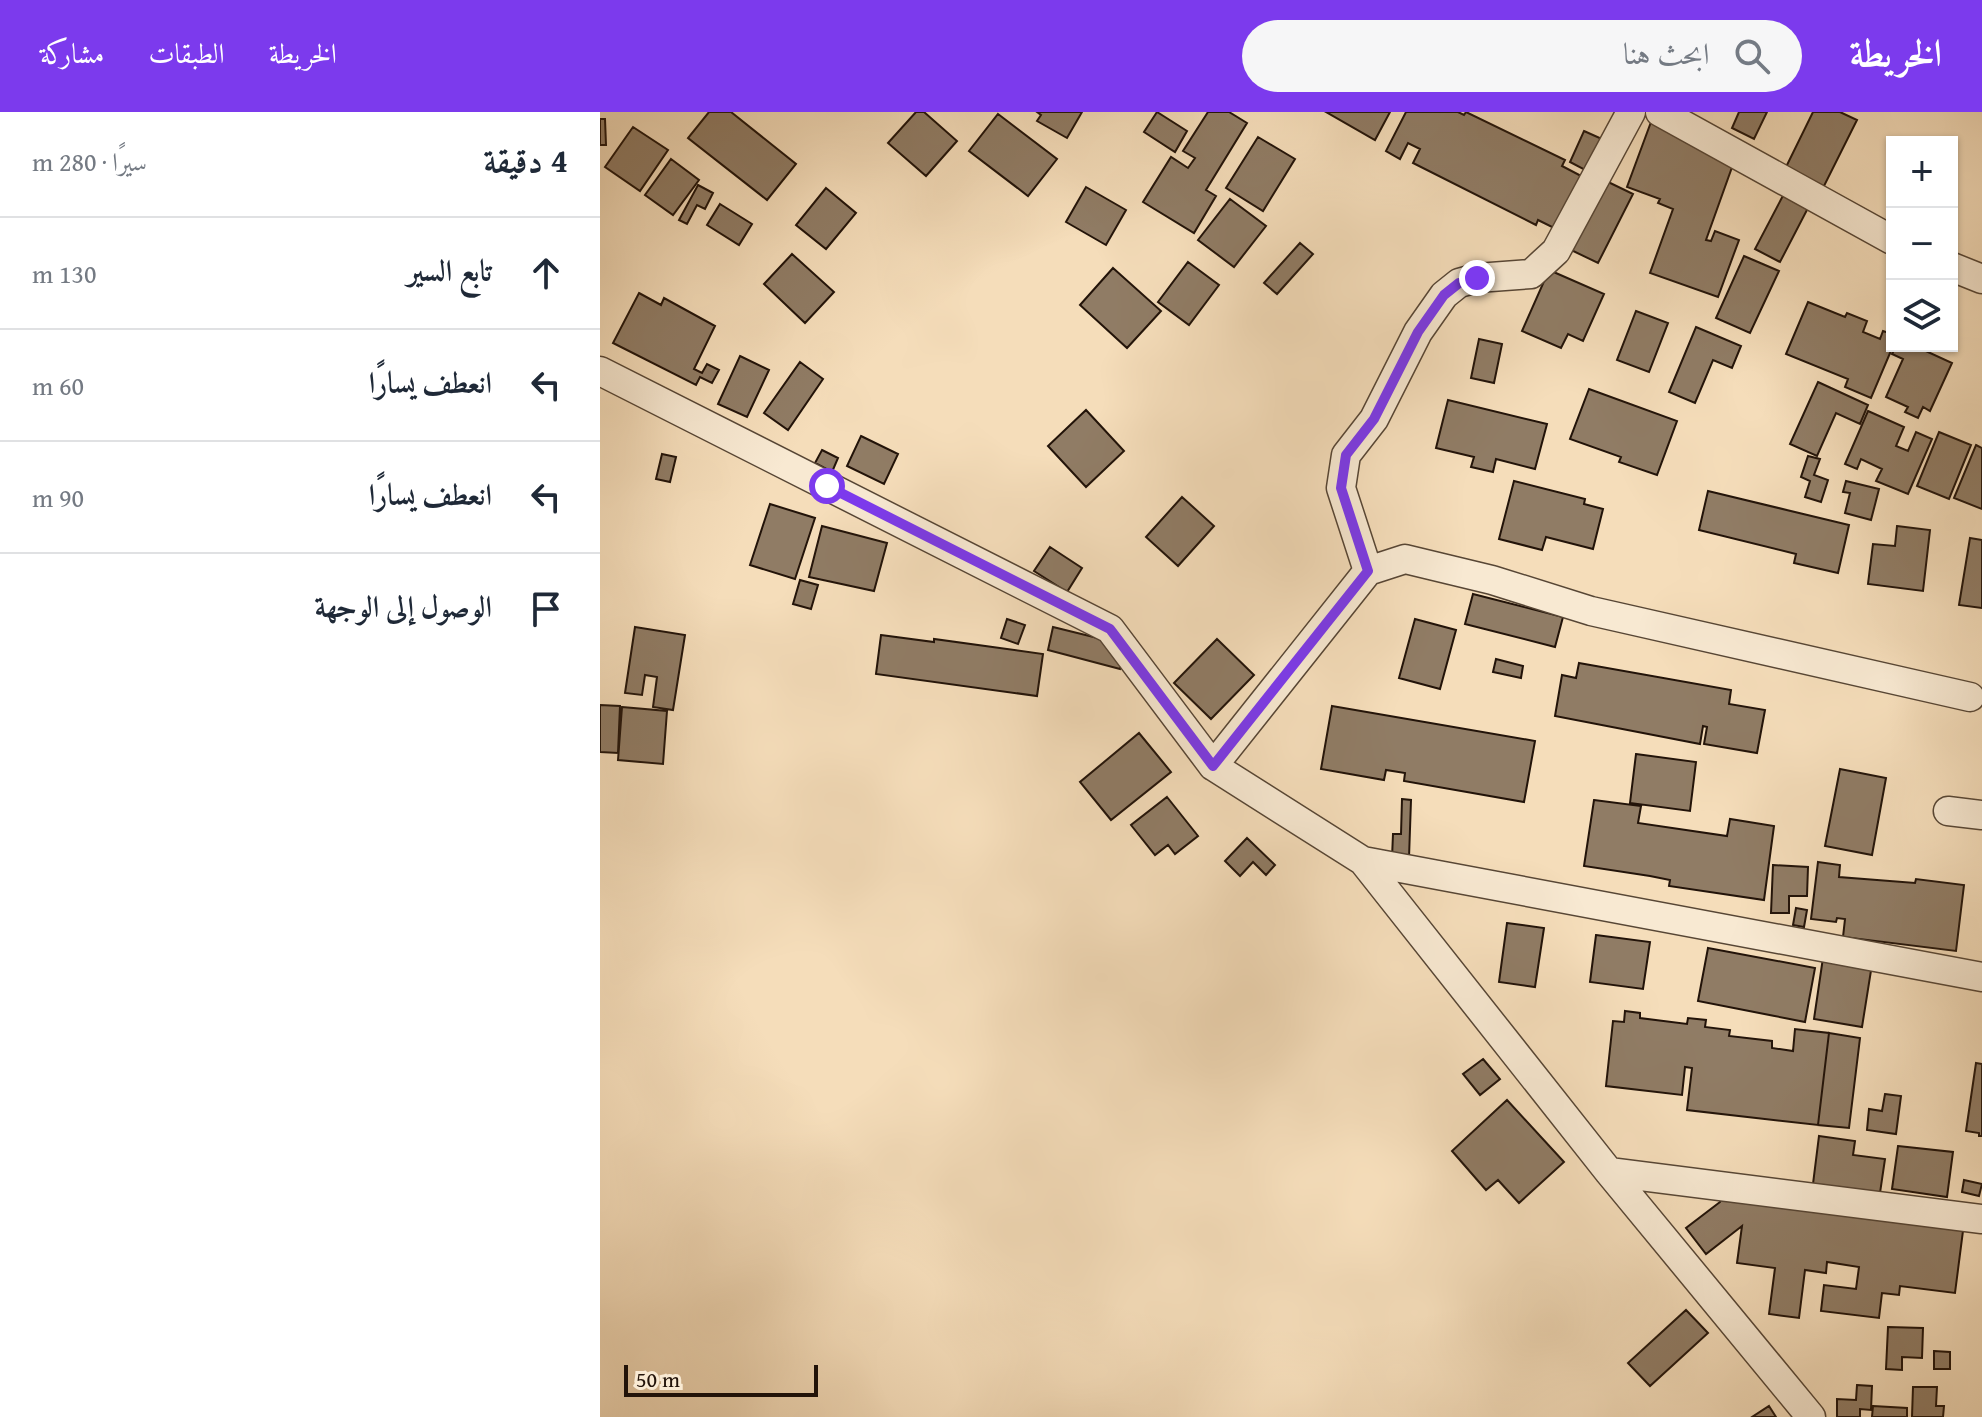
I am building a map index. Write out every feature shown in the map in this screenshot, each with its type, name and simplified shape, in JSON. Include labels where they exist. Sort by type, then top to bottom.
[{"type":"street","points":[[1368,571],[1341,488],[1346,455],[1374,419],[1418,332],[1444,295],[1459,283],[1477,278],[1531,274],[1556,251],[1631,112]]},
{"type":"street","points":[[1660,112],[1886,237]]},
{"type":"street","points":[[1958,269],[1982,279]]},
{"type":"street","points":[[600,371],[1110,629],[1213,766],[1363,861],[1609,1172],[1811,1417]]},
{"type":"street","points":[[1213,766],[1368,571],[1405,559],[1492,580],[1591,611],[1970,697]]},
{"type":"street","points":[[1948,811],[1982,815]]},
{"type":"street","points":[[1363,861],[1982,977]]},
{"type":"street","points":[[1609,1172],[1982,1219]]},
{"type":"building","points":[[709,112],[731,112],[796,164],[767,200],[688,138]]},
{"type":"building","points":[[916,112],[924,112],[957,141],[926,176],[888,143]]},
{"type":"building","points":[[1037,112],[1082,112],[1067,138],[1037,121],[1041,115]]},
{"type":"building","points":[[1157,112],[1187,131],[1175,152],[1144,132]]},
{"type":"building","points":[[1208,112],[1229,112],[1247,123],[1206,190],[1216,196],[1194,233],[1143,202],[1171,157],[1188,168],[1195,158],[1183,151]]},
{"type":"building","points":[[1326,112],[1390,112],[1375,140]]},
{"type":"building","points":[[1406,112],[1458,112],[1464,115],[1466,112],[1565,160],[1562,166],[1585,178],[1558,230],[1538,220],[1536,225],[1413,163],[1420,149],[1408,143],[1400,159],[1386,151]]},
{"type":"building","points":[[1739,112],[1767,112],[1754,139],[1732,128]]},
{"type":"building","points":[[1813,112],[1840,112],[1857,120],[1823,188],[1785,169]]},
{"type":"building","points":[[998,114],[1057,159],[1028,196],[969,151]]},
{"type":"building","points":[[600,119],[605,119],[606,145],[600,145]]},
{"type":"building","points":[[1651,122],[1736,156],[1706,240],[1711,241],[1715,231],[1739,240],[1718,297],[1650,273],[1673,209],[1658,203],[1660,199],[1627,187]]},
{"type":"building","points":[[633,127],[668,150],[640,191],[605,167]]},
{"type":"building","points":[[1584,131],[1602,139],[1587,171],[1570,162]]},
{"type":"building","points":[[1258,137],[1295,159],[1263,211],[1226,188]]},
{"type":"building","points":[[671,159],[699,180],[673,215],[645,195]]},
{"type":"building","points":[[1602,179],[1633,194],[1598,263],[1567,248]]},
{"type":"building","points":[[698,185],[713,193],[705,209],[697,205],[687,224],[679,220]]},
{"type":"building","points":[[1086,187],[1126,210],[1106,245],[1066,222]]},
{"type":"building","points":[[826,188],[856,213],[826,249],[796,225]]},
{"type":"building","points":[[1787,188],[1808,208],[1780,262],[1755,249]]},
{"type":"building","points":[[1230,199],[1266,226],[1234,267],[1198,240]]},
{"type":"building","points":[[720,204],[752,224],[739,245],[707,225]]},
{"type":"building","points":[[1300,243],[1313,254],[1277,294],[1264,283]]},
{"type":"building","points":[[792,254],[834,292],[805,323],[764,284]]},
{"type":"building","points":[[1744,256],[1779,271],[1750,333],[1716,318]]},
{"type":"building","points":[[1188,262],[1219,285],[1189,325],[1158,302]]},
{"type":"building","points":[[1113,268],[1161,311],[1127,348],[1080,305]]},
{"type":"building","points":[[1549,270],[1604,294],[1583,341],[1568,334],[1561,348],[1522,331]]},
{"type":"building","points":[[639,293],[661,305],[664,298],[715,326],[694,369],[702,373],[707,364],[719,370],[712,383],[700,377],[696,385],[613,343]]},
{"type":"building","points":[[1808,302],[1845,317],[1847,313],[1867,321],[1863,332],[1880,339],[1883,331],[1886,332],[1886,352],[1890,352],[1871,398],[1845,387],[1848,379],[1786,354]]},
{"type":"building","points":[[1636,311],[1668,323],[1649,372],[1617,360]]},
{"type":"building","points":[[1696,327],[1741,346],[1732,368],[1713,360],[1695,403],[1669,392]]},
{"type":"building","points":[[1479,339],[1502,344],[1494,383],[1471,378]]},
{"type":"building","points":[[1928,352],[1952,363],[1930,411],[1923,407],[1918,418],[1905,412],[1908,407],[1886,397],[1903,359],[1892,354]]},
{"type":"building","points":[[740,356],[769,370],[747,417],[718,404]]},
{"type":"building","points":[[800,362],[823,379],[788,430],[764,413]]},
{"type":"building","points":[[1818,382],[1868,405],[1860,424],[1836,413],[1817,456],[1790,444]]},
{"type":"building","points":[[1589,389],[1677,421],[1657,475],[1619,462],[1621,457],[1570,439]]},
{"type":"building","points":[[1448,400],[1547,424],[1535,469],[1496,459],[1493,472],[1471,467],[1474,457],[1436,448]]},
{"type":"building","points":[[1086,410],[1124,451],[1086,487],[1048,446]]},
{"type":"building","points":[[1868,411],[1904,427],[1896,446],[1908,451],[1916,432],[1932,439],[1908,494],[1876,481],[1882,469],[1861,459],[1857,469],[1845,464]]},
{"type":"building","points":[[1939,432],[1971,445],[1949,499],[1917,486]]},
{"type":"building","points":[[861,436],[898,454],[884,484],[847,466]]},
{"type":"building","points":[[1976,445],[1982,448],[1982,509],[1954,498]]},
{"type":"building","points":[[822,450],[838,458],[832,472],[815,463]]},
{"type":"building","points":[[662,454],[676,457],[670,482],[656,479]]},
{"type":"building","points":[[1808,456],[1820,459],[1814,475],[1828,480],[1821,502],[1805,497],[1810,481],[1801,477]]},
{"type":"building","points":[[1514,481],[1585,499],[1584,504],[1603,509],[1593,549],[1546,537],[1542,550],[1499,539]]},
{"type":"building","points":[[1846,481],[1879,489],[1871,520],[1845,513],[1850,493],[1843,492]]},
{"type":"building","points":[[1708,491],[1849,525],[1838,573],[1794,563],[1796,554],[1699,530]]},
{"type":"building","points":[[1182,497],[1214,526],[1178,566],[1146,537]]},
{"type":"building","points":[[770,504],[815,518],[795,579],[750,565]]},
{"type":"building","points":[[822,526],[887,543],[874,591],[809,577]]},
{"type":"building","points":[[1897,526],[1930,530],[1923,591],[1868,584],[1873,544],[1895,546]]},
{"type":"building","points":[[1970,538],[1982,540],[1982,608],[1959,605]]},
{"type":"building","points":[[1050,547],[1082,568],[1067,592],[1034,571]]},
{"type":"building","points":[[800,580],[818,585],[811,609],[793,604]]},
{"type":"building","points":[[1473,594],[1563,617],[1555,647],[1465,624]]},
{"type":"building","points":[[1007,619],[1025,625],[1018,644],[1001,638]]},
{"type":"building","points":[[1415,619],[1456,630],[1440,689],[1399,678]]},
{"type":"building","points":[[635,627],[685,635],[673,710],[653,707],[657,677],[645,675],[642,695],[625,693]]},
{"type":"building","points":[[1053,627],[1126,645],[1120,669],[1048,650]]},
{"type":"building","points":[[881,635],[1043,654],[1037,696],[876,674]]},
{"type":"building","points":[[1217,639],[1254,675],[1211,719],[1174,683]]},
{"type":"building","points":[[1496,659],[1523,666],[1521,678],[1493,672]]},
{"type":"building","points":[[1579,663],[1731,690],[1729,704],[1765,710],[1757,753],[1704,744],[1707,727],[1703,726],[1700,744],[1555,716],[1562,675],[1576,678]]},
{"type":"building","points":[[600,705],[620,706],[618,753],[600,752]]},
{"type":"building","points":[[1332,706],[1535,741],[1524,802],[1404,781],[1405,773],[1386,770],[1384,780],[1321,769]]},
{"type":"building","points":[[622,707],[667,711],[663,764],[618,760]]},
{"type":"building","points":[[1139,733],[1171,772],[1111,820],[1080,782]]},
{"type":"building","points":[[1636,754],[1696,762],[1690,811],[1630,803]]},
{"type":"building","points":[[1840,769],[1886,778],[1872,855],[1825,846]]},
{"type":"building","points":[[1167,797],[1198,836],[1175,854],[1168,845],[1155,855],[1131,825]]},
{"type":"building","points":[[1402,799],[1411,800],[1409,858],[1392,858],[1393,834],[1401,834]]},
{"type":"building","points":[[1594,800],[1641,806],[1638,823],[1727,836],[1730,819],[1774,826],[1764,900],[1669,886],[1670,880],[1584,866]]},
{"type":"building","points":[[1247,838],[1275,865],[1266,875],[1253,862],[1240,876],[1225,861]]},
{"type":"building","points":[[1818,862],[1840,865],[1839,877],[1915,883],[1916,879],[1964,885],[1956,951],[1843,937],[1845,919],[1837,918],[1836,922],[1811,919]]},
{"type":"building","points":[[1773,865],[1808,867],[1807,896],[1789,896],[1789,913],[1771,913]]},
{"type":"building","points":[[1796,908],[1807,910],[1804,927],[1793,925]]},
{"type":"building","points":[[1507,923],[1544,928],[1535,987],[1499,982]]},
{"type":"building","points":[[1596,935],[1650,942],[1643,989],[1590,982]]},
{"type":"building","points":[[1708,948],[1815,968],[1805,1022],[1698,1001]]},
{"type":"building","points":[[1824,951],[1873,958],[1862,1027],[1814,1019]]},
{"type":"building","points":[[1625,1011],[1640,1013],[1640,1018],[1687,1024],[1688,1018],[1706,1020],[1705,1027],[1730,1030],[1729,1036],[1772,1041],[1772,1048],[1793,1051],[1795,1029],[1829,1033],[1818,1125],[1687,1110],[1692,1068],[1685,1067],[1682,1095],[1606,1086],[1613,1021],[1624,1022]]},
{"type":"building","points":[[1829,1033],[1860,1038],[1849,1128],[1818,1125]]},
{"type":"building","points":[[1483,1059],[1500,1079],[1480,1095],[1463,1074]]},
{"type":"building","points":[[1976,1063],[1982,1064],[1982,1136],[1966,1131]]},
{"type":"building","points":[[1885,1094],[1901,1096],[1896,1134],[1867,1130],[1869,1109],[1882,1111]]},
{"type":"building","points":[[1507,1100],[1564,1162],[1519,1203],[1498,1180],[1486,1190],[1452,1151]]},
{"type":"building","points":[[1819,1136],[1855,1141],[1853,1155],[1885,1159],[1880,1193],[1813,1184]]},
{"type":"building","points":[[1898,1146],[1953,1152],[1947,1197],[1892,1189]]},
{"type":"building","points":[[1964,1180],[1982,1184],[1979,1196],[1962,1192]]},
{"type":"building","points":[[1722,1191],[1964,1223],[1955,1293],[1900,1286],[1899,1295],[1882,1293],[1879,1318],[1821,1311],[1824,1285],[1856,1289],[1859,1267],[1827,1262],[1826,1273],[1805,1270],[1799,1318],[1769,1314],[1775,1268],[1737,1263],[1742,1226],[1706,1254],[1686,1228],[1720,1202]]},
{"type":"building","points":[[1686,1310],[1708,1333],[1650,1386],[1628,1363]]},
{"type":"building","points":[[1888,1327],[1923,1328],[1922,1358],[1902,1357],[1902,1370],[1886,1369]]},
{"type":"building","points":[[1934,1351],[1950,1352],[1950,1369],[1934,1369]]},
{"type":"building","points":[[1857,1385],[1872,1386],[1871,1410],[1860,1409],[1860,1417],[1837,1417],[1837,1399],[1856,1400]]},
{"type":"building","points":[[1913,1387],[1937,1387],[1936,1406],[1944,1406],[1943,1417],[1912,1417]]},
{"type":"building","points":[[1769,1406],[1776,1417],[1752,1417]]},
{"type":"building","points":[[1873,1406],[1907,1408],[1907,1417],[1872,1417]]},
{"type":"route","points":[[827,486],[1110,629],[1213,766],[1368,571],[1341,488],[1346,455],[1374,419],[1418,332],[1444,295],[1459,283],[1477,278]]}]
